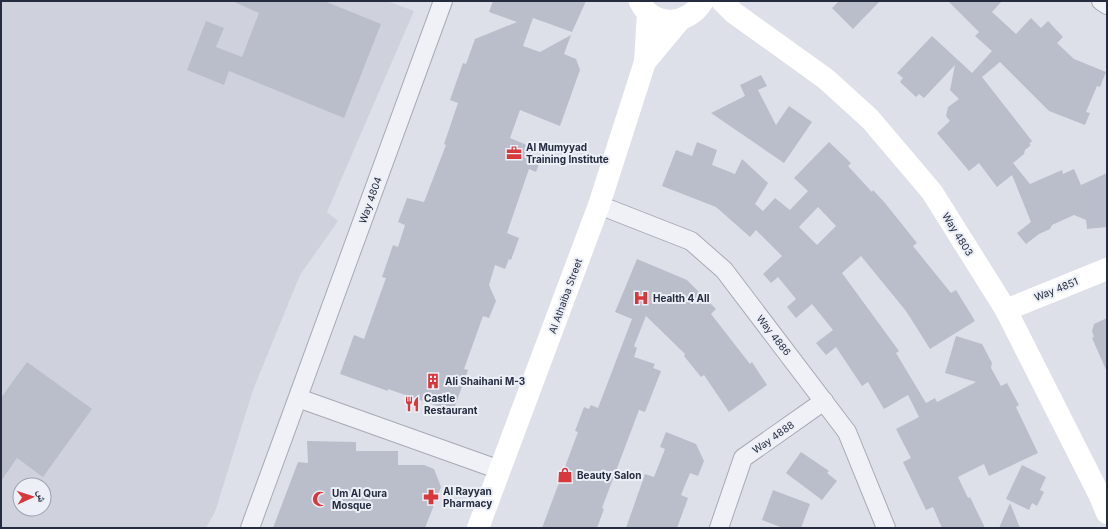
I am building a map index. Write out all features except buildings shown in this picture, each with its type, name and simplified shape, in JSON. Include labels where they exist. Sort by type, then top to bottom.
[{"type":"street","name":"Way 4804","points":[[250,528],[443,1]]},
{"type":"street","points":[[1101,1],[1107,5]]},
{"type":"street","name":"Way 4803","points":[[644,7],[663,20],[694,10],[728,7],[826,79],[870,119],[932,192],[1006,310],[1104,500]]},
{"type":"street","name":"Al Athaiba Street","points":[[478,528],[599,204],[645,62],[644,7]]},
{"type":"street","name":"Al Athaiba Street","points":[[645,62],[694,10]]},
{"type":"street","name":"Way 4886","points":[[599,204],[690,241],[724,270],[847,432],[886,528]]},
{"type":"street","name":"Way 4851","points":[[1006,310],[1107,269]]},
{"type":"street","points":[[298,398],[500,470]]},
{"type":"street","name":"Way 4888","points":[[719,528],[743,458],[824,401]]},
{"type":"shaded area","points":[[1,1],[387,1],[414,11],[327,212],[338,221],[300,275],[253,390],[215,512],[206,528],[1,528]]},
{"type":"place","name":"Al Mumyyad Training Institute","points":[[514,153]]},
{"type":"place","name":"Health 4 All","points":[[641,298]]},
{"type":"place","name":"Ali Shaihani M-3","points":[[433,381]]},
{"type":"place","name":"Castle Restaurant","points":[[412,404]]},
{"type":"place","name":"Beauty Salon","points":[[565,475]]},
{"type":"place","name":"Al Rayyan Pharmacy","points":[[431,497]]},
{"type":"place","name":"Um Al Qura Mosque","points":[[320,499]]}]
